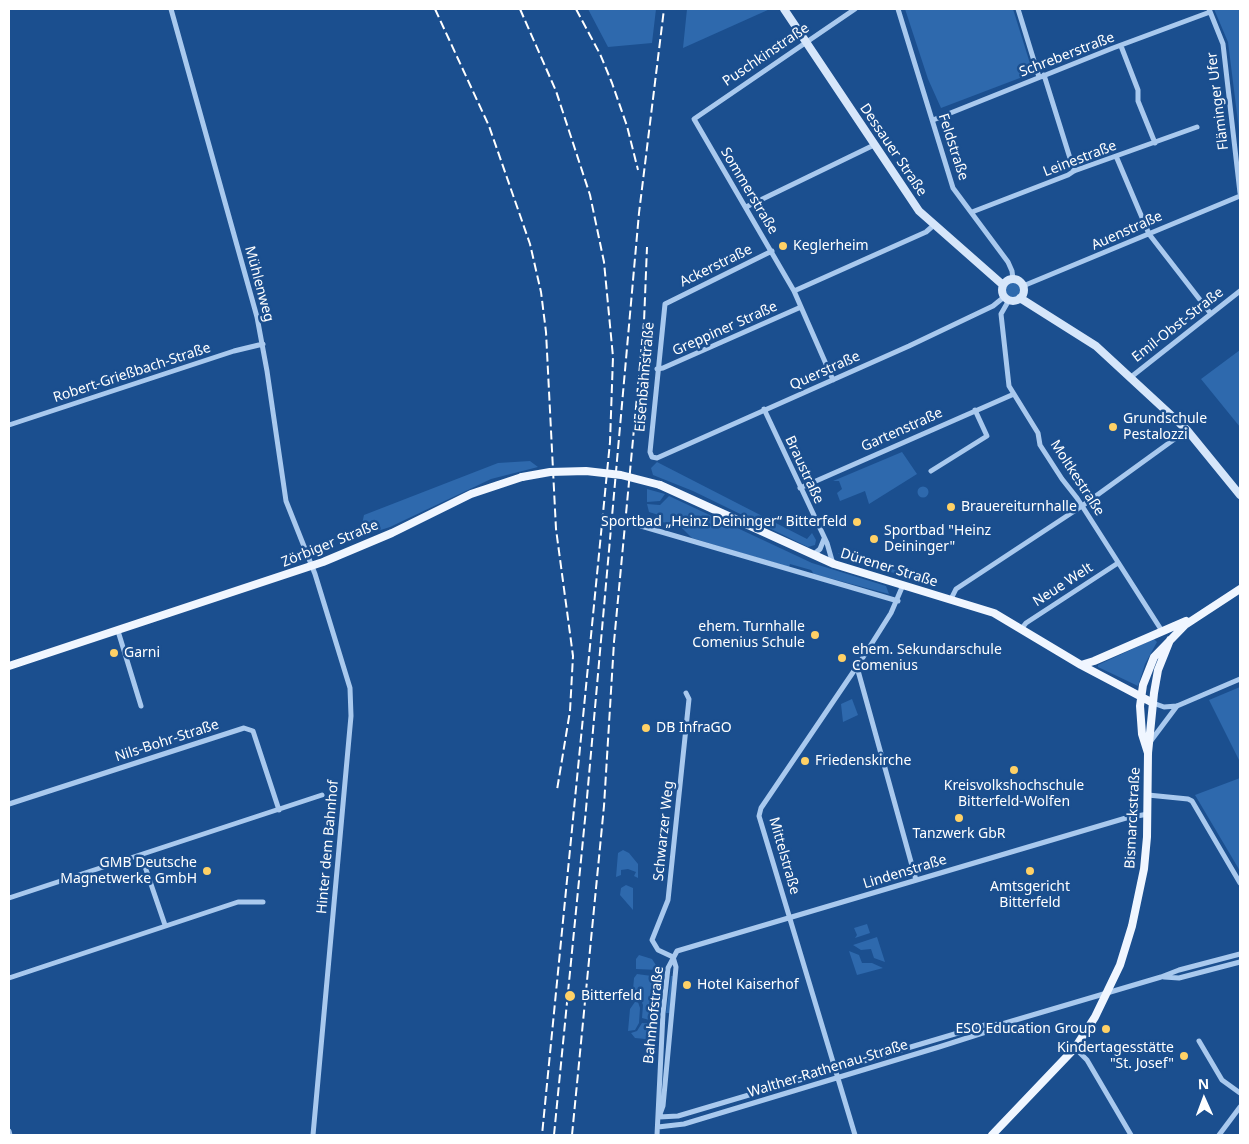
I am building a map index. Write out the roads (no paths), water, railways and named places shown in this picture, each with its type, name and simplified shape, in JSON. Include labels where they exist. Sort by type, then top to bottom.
[{"type":"main road","name":"Zörbiger Straße","points":[[9,666],[312,566],[392,533],[471,494],[522,477],[550,472],[586,471],[621,474],[660,485]]},
{"type":"main road","name":"Dürener Straße","points":[[660,485],[813,556],[994,613],[1081,664],[1153,702]]},
{"type":"main road","name":"Bismarckstraße","points":[[1148,753],[1142,734],[1141,697],[1149,666],[1154,657],[1195,617],[1240,589]]},
{"type":"main road","points":[[1081,664],[1094,662],[1195,617]]},
{"type":"main road","name":"Bismarckstraße","points":[[992,1135],[1075,1048],[1108,992],[1120,965],[1136,910],[1144,868],[1148,814],[1148,753],[1153,702],[1158,670],[1170,640]]},
{"type":"street","name":"Mühlenweg","points":[[171,9],[256,311],[263,344],[286,501],[312,566]]},
{"type":"street","name":"Dessauer Straße","points":[[784,9],[919,211],[1003,285]]},
{"type":"street","name":"Puschkinstraße","points":[[695,123],[694,119],[698,114],[854,9]]},
{"type":"street","name":"Feldstraße","points":[[898,9],[953,188],[1009,264],[1013,279]]},
{"type":"street","points":[[1018,9],[1074,171]]},
{"type":"street","name":"Schreberstraße","points":[[933,120],[1210,10]]},
{"type":"street","name":"Fläminger Ufer","points":[[1210,10],[1222,44],[1240,194]]},
{"type":"street","points":[[1121,46],[1138,90],[1138,101],[1155,143]]},
{"type":"street","name":"Sommerstraße","points":[[695,123],[794,291],[833,380]]},
{"type":"street","name":"Leinestraße","points":[[972,212],[1074,171],[1197,127]]},
{"type":"street","points":[[746,207],[874,145]]},
{"type":"street","points":[[1116,156],[1149,234],[1211,314]]},
{"type":"street","name":"Auenstraße","points":[[1023,286],[1240,194]]},
{"type":"street","points":[[794,291],[926,232],[934,225]]},
{"type":"street","name":"Ackerstraße","points":[[669,301],[772,251]]},
{"type":"street","points":[[1020,298],[1023,294],[1023,286],[1019,281],[1013,279],[1003,285],[1002,292],[1007,299],[1020,298],[1096,346],[1131,377],[1187,430],[1240,495]]},
{"type":"street","name":"Emil-Obst-Straße","points":[[1131,377],[1240,291]]},
{"type":"street","name":"Querstraße","points":[[652,457],[657,458],[833,380],[1007,299]]},
{"type":"street","name":"Moltkestraße","points":[[1007,299],[1001,314],[1009,386],[1038,433],[1040,445],[1082,506],[1162,631]]},
{"type":"street","name":"Eisenbahnstraße","points":[[652,457],[650,452],[663,308],[669,301]]},
{"type":"street","name":"Greppiner Straße","points":[[657,369],[664,368],[801,307]]},
{"type":"street","name":"Robert-Grießbach-Straße","points":[[9,425],[234,351],[263,344]]},
{"type":"street","name":"Gartenstraße","points":[[800,488],[1014,394]]},
{"type":"street","name":"Braustraße","points":[[764,409],[834,564]]},
{"type":"street","points":[[932,471],[987,436],[975,410]]},
{"type":"street","points":[[951,599],[956,589],[1082,506],[1187,430]]},
{"type":"street","name":"Dürener Straße","points":[[642,526],[898,600]]},
{"type":"street","points":[[813,556],[821,548],[824,539]]},
{"type":"street","name":"Neue Welt","points":[[1022,628],[1026,623],[1118,563]]},
{"type":"street","name":"Hinter dem Bahnhof","points":[[312,566],[347,675],[352,707],[313,1135]]},
{"type":"street","name":"Mittelstraße","points":[[855,1135],[836,1078],[759,816],[761,808],[857,667],[898,600],[903,585]]},
{"type":"street","points":[[118,631],[141,706]]},
{"type":"street","points":[[857,667],[916,880]]},
{"type":"street","points":[[1153,702],[1164,707],[1177,706],[1240,679]]},
{"type":"street","name":"Schwarzer Weg","points":[[673,958],[658,950],[652,940],[668,900],[689,700],[686,693]]},
{"type":"street","points":[[1150,742],[1177,706]]},
{"type":"street","name":"Nils-Bohr-Straße","points":[[9,804],[244,728],[253,731],[279,810]]},
{"type":"street","points":[[9,898],[322,795]]},
{"type":"street","points":[[1148,795],[1192,801],[1240,882]]},
{"type":"street","name":"Lindenstraße","points":[[673,958],[677,951],[687,947],[1127,817],[1148,814]]},
{"type":"street","points":[[140,855],[165,925]]},
{"type":"street","points":[[9,978],[238,902],[263,902]]},
{"type":"street","name":"Walther-Rathenau-Straße","points":[[659,1117],[678,1116],[985,1025],[1002,1024],[1161,978],[1179,970],[1240,954]]},
{"type":"street","name":"Bahnhofstraße","points":[[659,1117],[657,1110],[663,1013],[668,968],[673,958]]},
{"type":"street","name":"Bahnhofstraße","points":[[657,1135],[659,1117],[663,1106],[676,967],[673,958]]},
{"type":"street","name":"Walther-Rathenau-Straße","points":[[1161,978],[1179,978],[1240,962]]},
{"type":"street","name":"Walther-Rathenau-Straße","points":[[658,1127],[684,1124],[989,1032],[1002,1024]]},
{"type":"street","points":[[1199,1041],[1222,1080],[1240,1093]]},
{"type":"street","points":[[1075,1048],[1087,1060],[1131,1135]]},
{"type":"street","points":[[1219,1135],[1240,1106]]},
{"type":"railway","points":[[435,9],[489,126],[530,244],[541,292],[546,332],[556,529],[573,656],[570,711],[557,790]]},
{"type":"railway","points":[[520,9],[556,91],[590,195],[604,262],[613,357],[610,442],[542,1135]]},
{"type":"railway","points":[[576,9],[600,54],[612,83],[627,126],[638,170]]},
{"type":"railway","points":[[554,1135],[586,809],[639,213],[664,9]]},
{"type":"railway","points":[[572,1135],[604,806],[614,642],[644,322],[647,247]]},
{"type":"place","name":"Keglerheim","points":[[783,246]]},
{"type":"place","name":"Grundschule Pestalozzi","points":[[1113,427]]},
{"type":"place","name":"Brauereiturnhalle","points":[[951,507]]},
{"type":"place","name":"Sportbad „Heinz Deininger“ Bitterfeld","points":[[857,522]]},
{"type":"place","name":"Sportbad \"Heinz Deininger\"","points":[[874,539]]},
{"type":"place","name":"ehem. Turnhalle Comenius Schule","points":[[815,635]]},
{"type":"place","name":"Garni","points":[[114,653]]},
{"type":"place","name":"ehem. Sekundarschule Comenius","points":[[842,658]]},
{"type":"place","name":"DB InfraGO","points":[[646,728]]},
{"type":"place","name":"Friedenskirche","points":[[805,761]]},
{"type":"place","name":"Kreisvolkshochschule Bitterfeld-Wolfen","points":[[1014,770]]},
{"type":"place","name":"Tanzwerk GbR","points":[[959,818]]},
{"type":"place","name":"GMB Deutsche Magnetwerke GmbH","points":[[207,871]]},
{"type":"place","name":"Amtsgericht Bitterfeld","points":[[1030,871]]},
{"type":"place","name":"Hotel Kaiserhof","points":[[687,985]]},
{"type":"place","name":"Bitterfeld","points":[[570,996]]},
{"type":"place","name":"ESO Education Group","points":[[1106,1029]]},
{"type":"place","name":"Kindertagesstätte \"St. Josef\"","points":[[1184,1056]]}]
